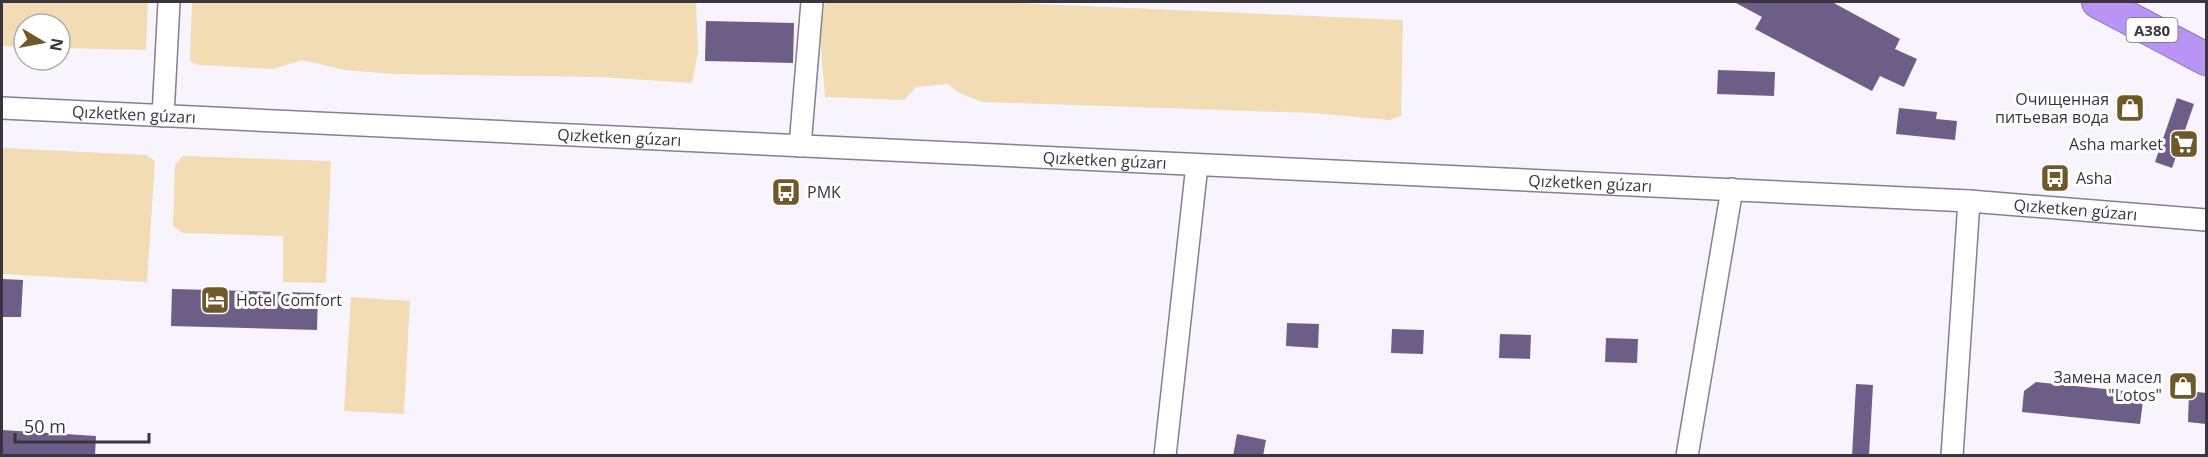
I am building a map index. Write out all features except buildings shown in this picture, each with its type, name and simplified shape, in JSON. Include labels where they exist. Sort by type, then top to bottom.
[{"type":"highway","name":"A380","points":[[2098,2],[2206,59]]},
{"type":"street","points":[[163,116],[169,2]]},
{"type":"street","points":[[800,146],[812,2]]},
{"type":"street","name":"Qızketken gúzarı","points":[[2,108],[1970,201],[2206,220]]},
{"type":"street","points":[[1165,456],[1197,165]]},
{"type":"street","points":[[1687,456],[1732,189]]},
{"type":"street","points":[[1952,456],[1970,201]]},
{"type":"shaded area","points":[[2,2],[148,2],[146,50],[72,48],[72,12],[12,12],[12,46],[2,46]]},
{"type":"shaded area","points":[[192,2],[696,2],[698,52],[692,83],[599,77],[393,74],[345,70],[302,60],[274,69],[198,65],[190,61]]},
{"type":"shaded area","points":[[825,2],[991,2],[1403,20],[1401,116],[1390,120],[1313,113],[983,102],[959,93],[948,84],[916,87],[904,100],[825,97],[820,36]]},
{"type":"shaded area","points":[[2,148],[146,155],[155,161],[147,282],[2,274]]},
{"type":"shaded area","points":[[183,156],[331,161],[326,283],[283,282],[283,236],[183,233],[173,226],[175,165]]},
{"type":"shaded area","points":[[351,297],[410,301],[404,414],[344,411]]},
{"type":"place","name":"Очищенная питьевая вода","points":[[2130,108]]},
{"type":"place","name":"Asha market","points":[[2184,144]]},
{"type":"place","name":"Asha","points":[[2055,178]]},
{"type":"place","name":"PMK","points":[[786,192]]},
{"type":"place","name":"Hotel Comfort","points":[[215,300]]},
{"type":"place","name":"Замена масел \"Lotos\"","points":[[2183,386]]}]
